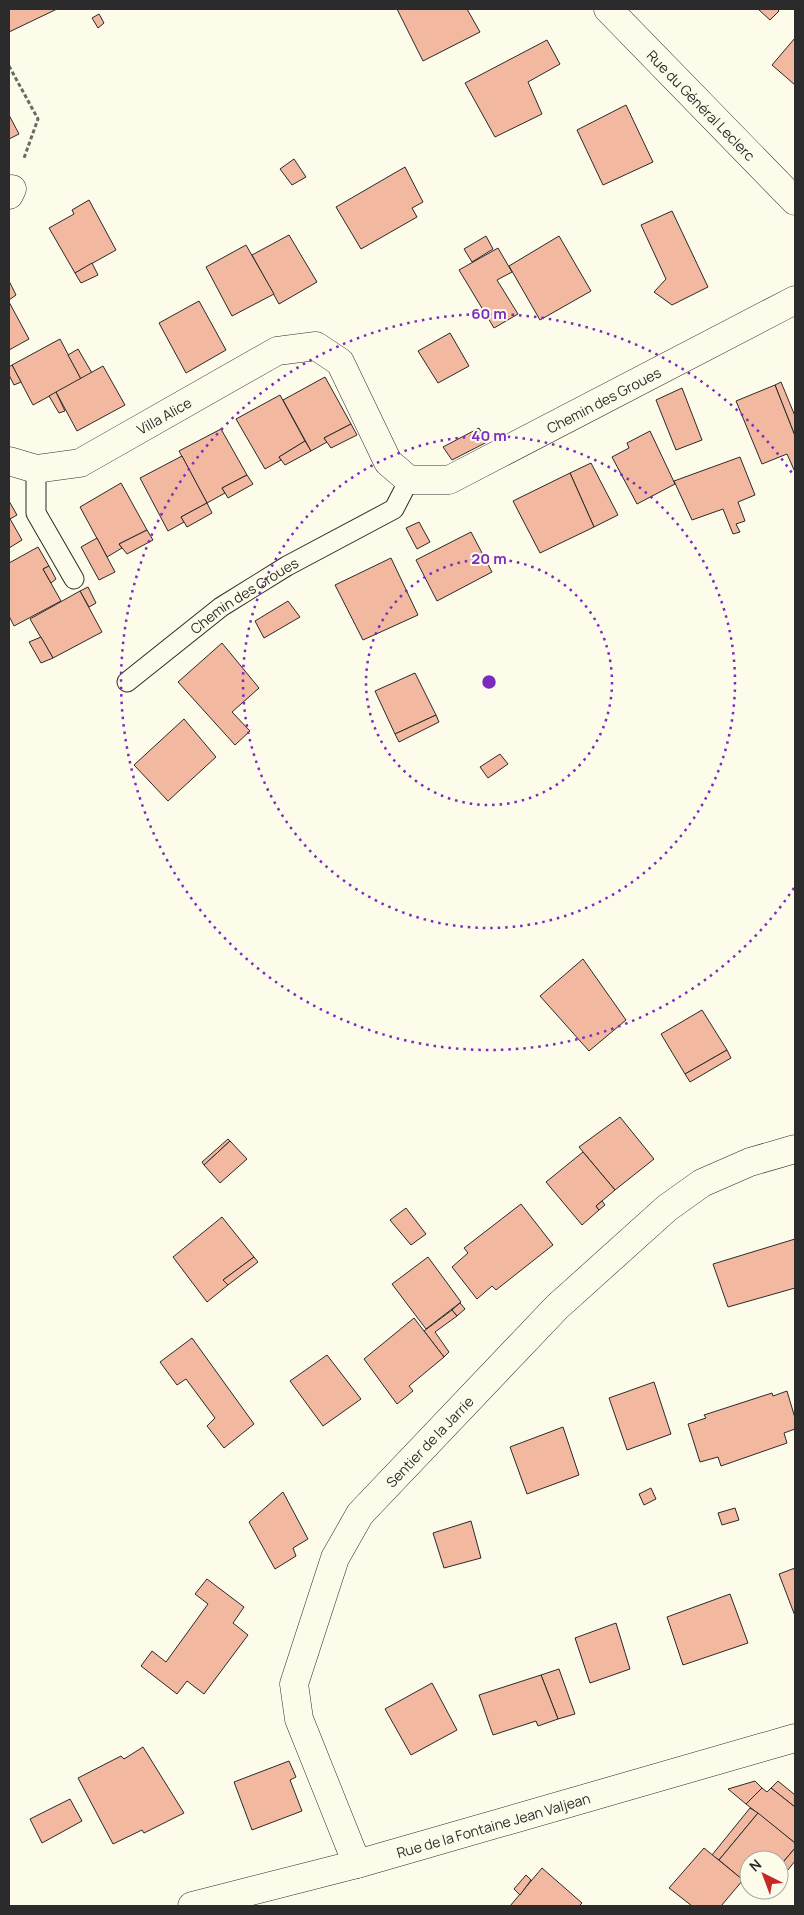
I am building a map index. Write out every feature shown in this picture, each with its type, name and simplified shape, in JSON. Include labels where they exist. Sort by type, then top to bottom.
[{"type":"street","name":"Rue du Général Leclerc","points":[[608,9],[795,201]]},
{"type":"street","name":"Chemin des Groues","points":[[409,480],[449,480],[794,298]]},
{"type":"street","name":"Villa Alice","points":[[9,461],[36,469],[80,463],[277,351],[316,346],[340,362],[388,462],[409,480]]},
{"type":"street","name":"Sentier de la Jarrie","points":[[357,1864],[299,1719],[294,1684],[335,1558],[360,1514],[557,1307],[666,1208],[702,1183],[750,1162],[795,1149]]},
{"type":"street","name":"Rue de la Fontaine Jean Valjean","points":[[192,1906],[357,1864],[795,1738]]},
{"type":"lane","points":[[36,469],[36,513],[74,579]]},
{"type":"lane","name":"Chemin des Groues","points":[[127,682],[230,602],[286,566],[394,509],[409,480]]},
{"type":"path","points":[[9,66],[38,119],[10,192]]},
{"type":"building","points":[[9,9],[57,9],[9,32]]},
{"type":"building","points":[[397,9],[467,9],[480,32],[423,61]]},
{"type":"building","points":[[758,9],[777,9],[779,11],[770,20]]},
{"type":"building","points":[[99,14],[104,23],[98,28],[92,18]]},
{"type":"building","points":[[795,38],[795,85],[772,65]]},
{"type":"building","points":[[547,40],[560,64],[528,82],[542,114],[495,137],[465,83]]},
{"type":"building","points":[[626,105],[653,162],[603,185],[577,130]]},
{"type":"building","points":[[9,115],[19,134],[9,139]]},
{"type":"building","points":[[294,159],[306,177],[292,185],[280,169]]},
{"type":"building","points":[[405,167],[423,202],[412,208],[417,217],[361,249],[336,207]]},
{"type":"building","points":[[89,200],[116,250],[75,273],[49,228],[74,214],[72,210]]},
{"type":"building","points":[[672,211],[708,287],[672,305],[654,292],[666,279],[641,225]]},
{"type":"building","points":[[289,235],[317,282],[279,304],[252,255]]},
{"type":"building","points":[[486,236],[493,249],[472,262],[464,249]]},
{"type":"building","points":[[559,236],[591,291],[540,320],[509,266]]},
{"type":"building","points":[[246,245],[274,294],[232,316],[206,267]]},
{"type":"building","points":[[498,248],[512,272],[497,280],[518,314],[494,328],[459,270]]},
{"type":"building","points":[[92,263],[98,275],[81,283],[75,273]]},
{"type":"building","points":[[9,281],[16,295],[9,300]]},
{"type":"building","points":[[199,301],[226,350],[186,373],[159,323]]},
{"type":"building","points":[[9,302],[29,339],[9,350]]},
{"type":"building","points":[[450,333],[469,366],[438,383],[418,351]]},
{"type":"building","points":[[60,339],[81,379],[33,405],[12,365]]},
{"type":"building","points":[[78,349],[92,373],[81,379],[68,355]]},
{"type":"building","points":[[12,365],[21,382],[14,385],[9,375],[9,367]]},
{"type":"building","points":[[103,366],[125,405],[77,431],[56,392]]},
{"type":"building","points":[[325,377],[351,424],[324,438],[327,442],[311,451],[283,400]]},
{"type":"building","points":[[781,382],[795,416],[795,436],[775,385]]},
{"type":"building","points":[[775,385],[795,436],[795,472],[787,454],[762,464],[736,401]]},
{"type":"building","points":[[682,388],[702,440],[676,450],[656,400]]},
{"type":"building","points":[[56,392],[65,411],[59,413],[49,396]]},
{"type":"building","points":[[280,395],[305,441],[279,457],[281,460],[265,469],[236,419]]},
{"type":"building","points":[[351,424],[357,435],[331,448],[324,438]]},
{"type":"building","points":[[479,428],[487,442],[452,460],[443,447]]},
{"type":"building","points":[[221,429],[247,475],[222,488],[225,493],[207,503],[179,451]]},
{"type":"building","points":[[650,431],[675,484],[637,504],[612,457],[629,448],[627,443]]},
{"type":"building","points":[[305,441],[311,451],[285,465],[279,457]]},
{"type":"building","points":[[182,456],[207,503],[181,517],[184,522],[168,531],[140,478]]},
{"type":"building","points":[[740,457],[755,495],[738,502],[745,521],[736,524],[740,532],[733,534],[723,509],[692,520],[674,481]]},
{"type":"building","points":[[591,463],[618,515],[594,527],[570,473]]},
{"type":"building","points":[[570,473],[594,527],[540,553],[513,501]]},
{"type":"building","points":[[247,475],[253,484],[228,498],[222,488]]},
{"type":"building","points":[[121,483],[147,530],[119,544],[122,548],[107,557],[80,507]]},
{"type":"building","points":[[9,501],[17,515],[10,519],[9,517]]},
{"type":"building","points":[[207,503],[212,513],[187,527],[181,517]]},
{"type":"building","points":[[9,517],[22,540],[9,548]]},
{"type":"building","points":[[419,522],[430,542],[417,549],[406,528]]},
{"type":"building","points":[[147,530],[153,540],[127,554],[119,544]]},
{"type":"building","points":[[471,532],[492,572],[437,601],[416,560]]},
{"type":"building","points":[[97,538],[115,572],[99,580],[81,547]]},
{"type":"building","points":[[38,547],[49,566],[43,569],[61,601],[14,626],[9,616],[9,563]]},
{"type":"building","points":[[391,558],[418,615],[363,640],[335,585]]},
{"type":"building","points":[[49,566],[56,579],[51,583],[43,569]]},
{"type":"building","points":[[88,587],[96,603],[89,607],[80,591]]},
{"type":"building","points":[[80,591],[102,632],[53,658],[30,619]]},
{"type":"building","points":[[288,601],[300,617],[264,638],[255,621]]},
{"type":"building","points":[[41,637],[53,658],[41,663],[29,642]]},
{"type":"building","points":[[222,643],[259,688],[232,712],[250,731],[235,745],[178,682]]},
{"type":"building","points":[[415,673],[436,715],[395,734],[375,691]]},
{"type":"building","points":[[436,715],[439,722],[399,742],[395,734]]},
{"type":"building","points":[[184,719],[216,757],[168,801],[134,765]]},
{"type":"building","points":[[500,754],[508,764],[488,778],[480,767]]},
{"type":"building","points":[[583,959],[626,1020],[589,1051],[540,996]]},
{"type":"building","points":[[702,1010],[727,1050],[685,1074],[661,1034]]},
{"type":"building","points":[[727,1050],[731,1058],[690,1082],[685,1074]]},
{"type":"building","points":[[620,1117],[654,1159],[615,1190],[579,1147]]},
{"type":"building","points":[[228,1139],[230,1141],[204,1165],[202,1162]]},
{"type":"building","points":[[230,1141],[247,1159],[220,1183],[204,1165]]},
{"type":"building","points":[[583,1152],[615,1190],[596,1206],[599,1210],[582,1225],[546,1182]]},
{"type":"building","points":[[602,1201],[605,1205],[599,1210],[596,1206]]},
{"type":"building","points":[[521,1204],[553,1245],[496,1290],[492,1286],[477,1299],[452,1267],[468,1253],[464,1248]]},
{"type":"building","points":[[406,1208],[426,1234],[411,1245],[390,1220]]},
{"type":"building","points":[[222,1217],[254,1257],[223,1280],[228,1285],[207,1302],[173,1257]]},
{"type":"building","points":[[795,1239],[795,1288],[728,1307],[713,1264]]},
{"type":"building","points":[[254,1257],[258,1262],[228,1285],[223,1280]]},
{"type":"building","points":[[428,1257],[461,1302],[426,1329],[392,1284]]},
{"type":"building","points":[[460,1303],[465,1309],[457,1316],[452,1310]]},
{"type":"building","points":[[452,1310],[457,1316],[435,1332],[449,1352],[444,1357],[424,1331]]},
{"type":"building","points":[[414,1318],[444,1357],[409,1386],[413,1391],[397,1404],[364,1359]]},
{"type":"building","points":[[192,1338],[254,1424],[224,1448],[207,1426],[215,1418],[186,1379],[177,1385],[160,1362]]},
{"type":"building","points":[[327,1355],[361,1399],[323,1426],[290,1381]]},
{"type":"building","points":[[654,1382],[671,1434],[627,1450],[609,1398]]},
{"type":"building","points":[[787,1391],[795,1418],[795,1429],[784,1433],[787,1443],[721,1466],[718,1457],[700,1462],[688,1424],[706,1418],[704,1415],[772,1393],[773,1396]]},
{"type":"building","points":[[563,1427],[579,1475],[527,1494],[510,1447]]},
{"type":"building","points":[[651,1488],[656,1499],[644,1505],[639,1494]]},
{"type":"building","points":[[283,1492],[308,1539],[293,1548],[296,1556],[275,1569],[249,1522]]},
{"type":"building","points":[[735,1508],[739,1520],[722,1525],[718,1513]]},
{"type":"building","points":[[471,1521],[481,1558],[444,1568],[433,1533]]},
{"type":"building","points":[[795,1568],[795,1616],[779,1574]]},
{"type":"building","points":[[207,1579],[244,1607],[233,1623],[248,1635],[204,1694],[187,1681],[177,1694],[141,1666],[152,1651],[166,1662],[208,1604],[195,1594]]},
{"type":"building","points":[[730,1594],[748,1643],[683,1665],[667,1617]]},
{"type":"building","points":[[616,1623],[630,1669],[590,1683],[575,1638]]},
{"type":"building","points":[[559,1669],[575,1714],[558,1719],[541,1675]]},
{"type":"building","points":[[541,1675],[558,1719],[538,1726],[536,1721],[493,1735],[479,1695]]},
{"type":"building","points":[[432,1683],[457,1730],[411,1755],[385,1709]]},
{"type":"building","points":[[143,1747],[184,1813],[144,1833],[142,1830],[113,1844],[78,1778],[121,1756],[124,1759]]},
{"type":"building","points":[[289,1761],[296,1777],[290,1780],[302,1811],[252,1830],[234,1782]]},
{"type":"building","points":[[755,1781],[762,1788],[746,1804],[728,1789]]},
{"type":"building","points":[[778,1781],[795,1795],[795,1807],[771,1788]]},
{"type":"building","points":[[762,1788],[767,1792],[771,1788],[795,1807],[795,1843],[746,1804]]},
{"type":"building","points":[[70,1799],[82,1821],[42,1843],[30,1819]]},
{"type":"building","points":[[750,1808],[758,1813],[719,1860],[712,1855]]},
{"type":"building","points":[[758,1813],[795,1843],[795,1848],[789,1855],[789,1850],[739,1850],[739,1877],[719,1860]]},
{"type":"building","points":[[704,1848],[739,1877],[739,1885],[721,1906],[692,1906],[669,1888]]},
{"type":"building","points":[[795,1848],[795,1861],[789,1868],[789,1855]]},
{"type":"building","points":[[542,1868],[582,1903],[579,1906],[510,1906]]},
{"type":"building","points":[[526,1875],[531,1880],[520,1895],[514,1889]]}]
